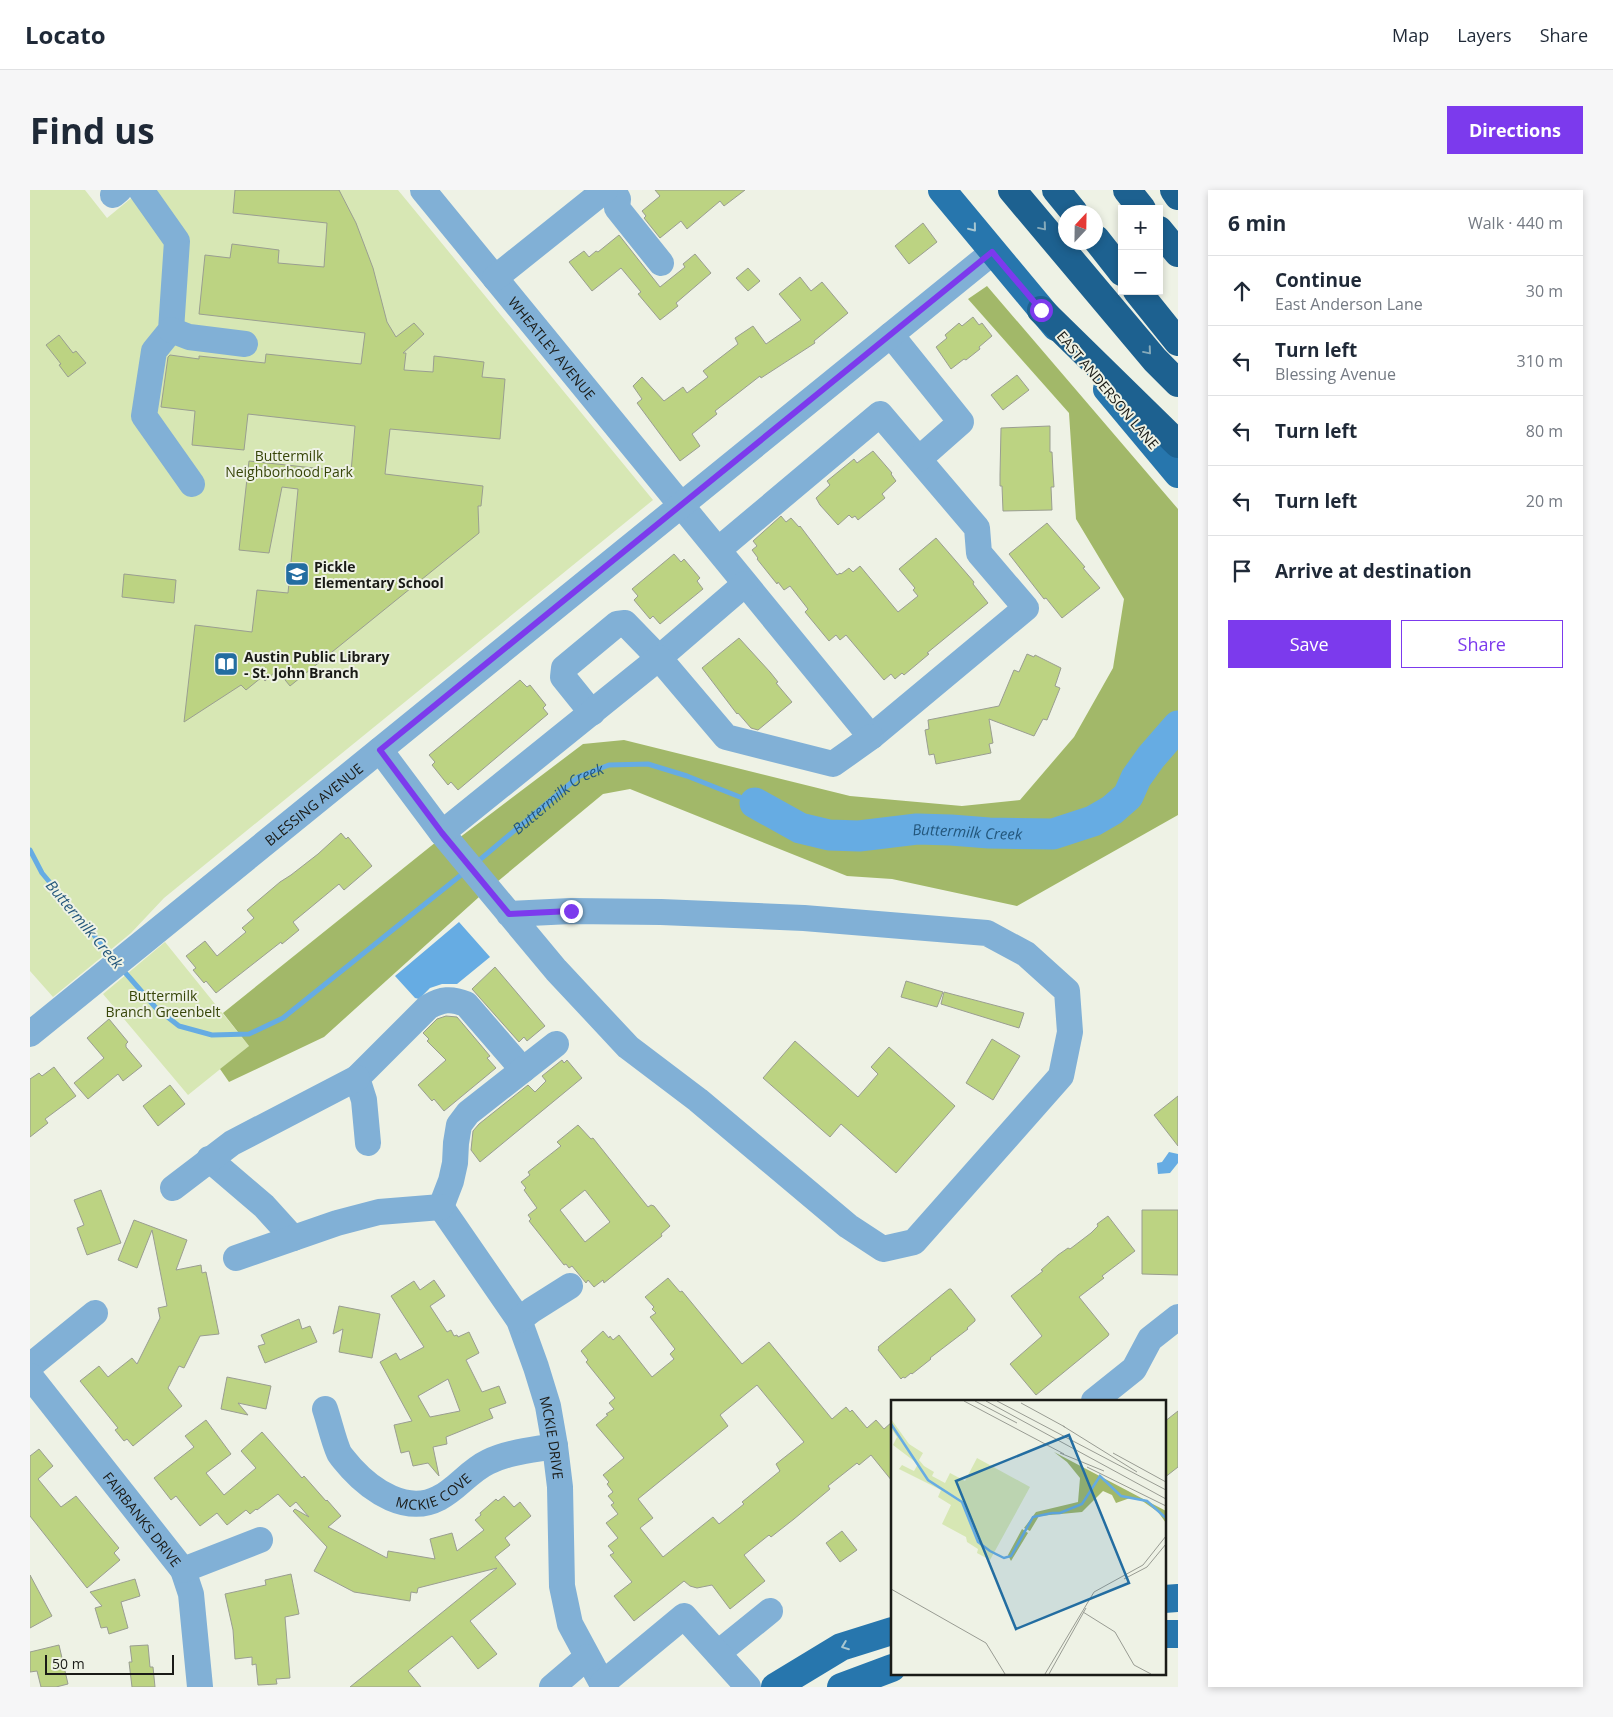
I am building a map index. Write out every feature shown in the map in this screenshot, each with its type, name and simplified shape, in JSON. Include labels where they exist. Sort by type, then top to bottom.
[{"type":"highway","points":[[1012,190],[1155,360],[1178,383]]},
{"type":"highway","points":[[1056,190],[1068,205]]},
{"type":"highway","points":[[1127,190],[1139,205]]},
{"type":"highway","points":[[1174,190],[1178,196]]},
{"type":"highway","points":[[1163,235],[1178,253]]},
{"type":"highway","points":[[1103,248],[1118,267]]},
{"type":"highway","points":[[1140,295],[1178,342]]},
{"type":"highway","points":[[1041,310],[1178,444]]},
{"type":"main road","name":"EAST ANDERSON LANE","points":[[942,190],[1178,474]]},
{"type":"main road","points":[[774,1687],[841,1647],[891,1631]]},
{"type":"main road","points":[[841,1687],[891,1668]]},
{"type":"street","points":[[141,190],[177,241],[171,330],[154,350],[144,416],[192,484]]},
{"type":"street","name":"WHEATLEY AVENUE","points":[[423,190],[871,738]]},
{"type":"street","points":[[495,278],[608,196],[661,262]]},
{"type":"street","name":"BLESSING AVENUE","points":[[30,1034],[992,252]]},
{"type":"street","points":[[171,330],[189,337],[245,344]]},
{"type":"street","points":[[891,335],[961,422],[919,459]]},
{"type":"street","points":[[592,713],[563,677],[564,668],[617,624],[625,623],[659,658],[726,737],[833,764],[871,738],[1026,608],[980,553],[977,528],[880,414],[718,550]]},
{"type":"street","points":[[445,837],[745,584]]},
{"type":"street","points":[[380,750],[445,837],[509,914],[556,970],[628,1047],[698,1100],[848,1226],[883,1249],[914,1242],[1061,1076],[1070,1032],[1067,991],[1026,954],[986,933],[804,918],[661,912],[571,911],[509,914]]},
{"type":"street","points":[[173,1188],[232,1143],[357,1078],[428,1007],[437,1002],[448,999],[466,1004],[523,1070]]},
{"type":"street","points":[[236,1258],[337,1223],[379,1212],[441,1207],[455,1163],[459,1125],[468,1113],[556,1044]]},
{"type":"street","points":[[357,1078],[364,1100],[368,1143]]},
{"type":"street","points":[[209,1159],[264,1206],[293,1238]]},
{"type":"street","name":"MCKIE DRIVE","points":[[441,1207],[519,1320],[536,1366],[548,1406],[560,1487],[562,1586],[570,1624],[603,1686]]},
{"type":"street","points":[[519,1320],[570,1286]]},
{"type":"street","points":[[30,1366],[95,1313]]},
{"type":"street","points":[[1095,1400],[1134,1369],[1150,1339],[1178,1317]]},
{"type":"street","name":"FAIRBANKS DRIVE","points":[[30,1376],[184,1570],[191,1594],[200,1687]]},
{"type":"street","name":"MCKIE COVE","points":[[325,1409],[340,1455],[361,1478],[374,1489],[389,1497],[412,1504],[438,1498],[478,1468],[498,1457],[555,1446]]},
{"type":"street","points":[[184,1570],[260,1540]]},
{"type":"street","points":[[718,1653],[770,1611]]},
{"type":"street","points":[[603,1686],[684,1616],[748,1687]]},
{"type":"street","points":[[552,1687],[587,1658]]},
{"type":"green space","name":"Buttermilk Neighborhood Park","points":[[30,190],[85,190],[107,218],[141,190],[398,190],[653,500],[164,898],[131,933],[53,997],[30,971]]},
{"type":"green space","points":[[987,286],[1178,509],[1178,815],[1017,906],[892,879],[847,876],[630,789],[603,794],[497,882],[459,838],[583,744],[624,740],[850,796],[962,806],[1020,800],[1074,737],[1113,668],[1124,599],[1076,519],[1069,413],[968,299]]},
{"type":"green space","points":[[436,842],[479,897],[324,1037],[229,1082],[220,1069],[249,1046],[223,1013]]},
{"type":"green space","name":"Buttermilk Branch Greenbelt","points":[[165,942],[249,1046],[188,1095],[103,994]]},
{"type":"water","points":[[459,922],[490,957],[457,984],[442,984],[430,988],[419,999],[415,998],[395,976]]},
{"type":"water","points":[[1169,1152],[1178,1154],[1178,1163],[1170,1173],[1158,1174],[1157,1163],[1162,1162]]},
{"type":"building","points":[[235,190],[339,190],[356,223],[373,268],[387,322],[396,337],[414,323],[424,334],[403,353],[406,353],[404,370],[433,372],[434,356],[484,362],[482,377],[505,379],[500,439],[390,429],[385,474],[483,486],[481,506],[478,506],[479,533],[290,686],[277,670],[265,681],[262,677],[246,690],[241,685],[184,722],[195,625],[252,632],[257,590],[288,593],[298,489],[282,487],[269,553],[239,550],[249,461],[351,472],[355,426],[248,414],[244,450],[192,445],[195,411],[161,407],[168,357],[170,355],[199,359],[199,356],[265,363],[266,354],[361,364],[365,333],[199,314],[205,255],[230,258],[232,244],[279,250],[278,263],[324,267],[327,223],[233,213]]},
{"type":"building","points":[[655,190],[745,190],[724,206],[720,201],[687,229],[681,221],[660,238],[644,218],[646,216],[642,211],[660,196]]},
{"type":"building","points":[[923,223],[937,242],[909,264],[895,246]]},
{"type":"building","points":[[619,235],[660,287],[685,267],[683,264],[695,254],[711,273],[676,303],[678,306],[660,320],[638,294],[641,292],[621,268],[592,291],[569,262],[584,251],[589,257]]},
{"type":"building","points":[[748,268],[760,281],[748,291],[736,278]]},
{"type":"building","points":[[800,277],[811,291],[822,282],[848,313],[814,341],[815,343],[761,378],[760,376],[715,411],[717,414],[692,434],[700,446],[680,461],[637,403],[642,399],[633,386],[642,377],[664,401],[683,387],[687,393],[708,377],[703,371],[738,344],[735,338],[753,326],[766,344],[801,320],[779,294]]},
{"type":"building","points":[[973,317],[979,325],[982,323],[992,336],[979,347],[980,349],[951,369],[936,347],[947,338],[945,335],[959,323],[962,326]]},
{"type":"building","points":[[59,335],[73,353],[76,351],[86,363],[68,377],[59,365],[61,364],[46,345]]},
{"type":"building","points":[[1017,375],[1029,390],[1003,410],[991,395]]},
{"type":"building","points":[[1050,426],[1050,452],[1052,452],[1054,487],[1051,487],[1052,510],[1003,511],[1002,486],[1000,486],[1001,428]]},
{"type":"building","points":[[873,451],[892,473],[896,481],[882,494],[885,498],[858,520],[855,516],[852,518],[849,515],[838,525],[816,498],[830,485],[827,481],[854,459],[857,463]]},
{"type":"building","points":[[781,516],[786,522],[791,518],[800,526],[837,575],[849,568],[853,572],[860,566],[898,612],[918,596],[913,590],[915,588],[899,569],[936,538],[974,582],[973,584],[988,603],[927,653],[929,654],[904,675],[902,673],[895,679],[891,674],[884,680],[846,635],[840,640],[836,635],[829,641],[805,612],[808,609],[790,586],[784,590],[757,559],[752,550],[757,546],[753,541]]},
{"type":"building","points":[[1047,523],[1085,567],[1083,568],[1100,588],[1062,618],[1046,598],[1044,599],[1009,554]]},
{"type":"building","points":[[674,554],[681,562],[684,559],[700,578],[697,581],[703,589],[660,624],[653,616],[650,619],[634,600],[638,596],[632,589]]},
{"type":"building","points":[[124,574],[176,580],[174,603],[122,597]]},
{"type":"building","points":[[739,638],[770,672],[778,682],[776,683],[792,702],[758,730],[751,728],[737,714],[702,668]]},
{"type":"building","points":[[1027,654],[1034,657],[1035,655],[1061,668],[1055,686],[1060,688],[1047,720],[1043,719],[1034,736],[989,719],[993,743],[989,744],[991,753],[936,764],[934,754],[929,755],[925,730],[929,729],[928,720],[999,706],[1014,670],[1019,672]]},
{"type":"building","points":[[520,680],[527,687],[530,685],[546,705],[543,708],[548,714],[458,790],[451,782],[448,785],[432,765],[435,762],[429,755]]},
{"type":"building","points":[[341,833],[346,839],[348,837],[372,866],[344,890],[339,884],[293,922],[299,930],[216,993],[206,981],[204,983],[193,970],[196,968],[186,956],[205,941],[217,956],[246,932],[242,928],[254,918],[247,910],[280,882],[318,854]]},
{"type":"building","points":[[495,967],[545,1026],[527,1041],[524,1037],[519,1042],[472,989]]},
{"type":"building","points":[[906,981],[943,992],[937,1007],[901,997]]},
{"type":"building","points":[[944,992],[1024,1013],[1019,1028],[941,1004]]},
{"type":"building","points":[[446,1016],[457,1017],[490,1056],[487,1058],[496,1068],[444,1111],[418,1085],[446,1060],[427,1041],[429,1039],[423,1033],[437,1019]]},
{"type":"building","points":[[109,1019],[128,1042],[126,1047],[142,1066],[123,1081],[118,1074],[88,1099],[74,1083],[104,1058],[87,1038]]},
{"type":"building","points":[[992,1039],[1020,1056],[993,1100],[966,1083]]},
{"type":"building","points":[[795,1041],[858,1097],[878,1074],[871,1067],[889,1047],[955,1106],[896,1173],[841,1124],[830,1137],[763,1078]]},
{"type":"building","points":[[562,1060],[564,1063],[567,1060],[582,1078],[480,1162],[471,1150],[473,1131],[479,1124],[528,1085],[535,1092],[546,1081],[542,1076]]},
{"type":"building","points":[[54,1067],[76,1096],[45,1119],[48,1123],[30,1137],[30,1079],[39,1073],[42,1076]]},
{"type":"building","points":[[170,1085],[185,1104],[158,1126],[143,1106]]},
{"type":"building","points":[[1178,1096],[1178,1146],[1154,1115]]},
{"type":"building","points":[[578,1125],[591,1139],[593,1138],[648,1207],[654,1206],[670,1226],[661,1234],[662,1236],[604,1283],[603,1280],[594,1287],[588,1280],[586,1283],[572,1266],[569,1268],[566,1264],[564,1265],[529,1221],[531,1219],[528,1215],[537,1208],[524,1190],[526,1188],[521,1182],[530,1175],[528,1172],[561,1146],[557,1142]],"holes":[[[585,1190],[610,1222],[585,1242],[560,1210]]]},
{"type":"building","points":[[101,1190],[121,1243],[87,1255],[77,1228],[84,1225],[74,1200]]},
{"type":"building","points":[[1142,1210],[1178,1210],[1178,1275],[1142,1274]]},
{"type":"building","points":[[1108,1216],[1135,1251],[1102,1276],[1104,1278],[1079,1297],[1109,1334],[1036,1395],[1010,1364],[1042,1336],[1011,1296],[1043,1271],[1041,1270],[1058,1255],[1068,1248],[1070,1249],[1091,1233],[1098,1226],[1097,1224]]},
{"type":"building","points":[[134,1220],[187,1240],[176,1270],[201,1265],[202,1273],[206,1272],[219,1334],[200,1336],[184,1368],[179,1366],[168,1388],[182,1406],[133,1446],[127,1439],[124,1441],[115,1430],[118,1428],[80,1381],[99,1366],[108,1377],[132,1358],[137,1364],[160,1318],[158,1308],[167,1306],[152,1230],[137,1268],[118,1260]]},
{"type":"building","points":[[668,1278],[680,1292],[682,1291],[742,1364],[769,1342],[832,1419],[846,1407],[850,1412],[852,1410],[867,1428],[876,1420],[884,1429],[891,1423],[891,1480],[871,1455],[859,1465],[857,1463],[828,1486],[830,1489],[794,1519],[771,1537],[769,1535],[744,1555],[765,1581],[730,1609],[712,1585],[697,1588],[690,1586],[684,1581],[634,1621],[614,1596],[632,1582],[610,1555],[614,1553],[608,1546],[618,1538],[606,1523],[618,1514],[611,1505],[614,1503],[608,1496],[613,1492],[607,1484],[609,1482],[603,1475],[624,1458],[596,1425],[608,1415],[606,1414],[614,1409],[609,1403],[615,1398],[586,1362],[588,1360],[581,1351],[603,1331],[613,1340],[619,1335],[652,1377],[674,1359],[670,1354],[675,1349],[650,1317],[656,1313],[652,1309],[654,1307],[645,1297]],"holes":[[[757,1385],[804,1442],[776,1464],[780,1471],[742,1502],[744,1504],[719,1524],[713,1517],[663,1557],[640,1528],[653,1518],[638,1499],[728,1426],[720,1415]]]},
{"type":"building","points":[[434,1280],[445,1296],[430,1306],[447,1332],[451,1330],[454,1336],[457,1335],[458,1337],[469,1332],[479,1353],[466,1360],[482,1392],[499,1386],[506,1403],[489,1409],[493,1418],[446,1437],[447,1444],[433,1447],[439,1476],[428,1463],[413,1466],[409,1451],[401,1453],[394,1425],[412,1421],[380,1362],[396,1353],[400,1360],[424,1347],[391,1296],[414,1281],[420,1290]],"holes":[[[448,1379],[460,1411],[430,1417],[418,1396]]]},
{"type":"building","points":[[951,1289],[975,1321],[968,1329],[912,1374],[901,1379],[878,1350],[878,1347]]},
{"type":"building","points":[[339,1306],[380,1314],[372,1358],[339,1352],[343,1329],[333,1334]]},
{"type":"building","points":[[299,1319],[302,1329],[310,1326],[317,1342],[265,1363],[258,1346],[265,1344],[261,1335]]},
{"type":"building","points":[[227,1377],[271,1386],[266,1409],[238,1403],[248,1415],[221,1409]]},
{"type":"building","points":[[1178,1411],[1178,1467],[1166,1476],[1166,1420]]},
{"type":"building","points":[[206,1420],[231,1454],[206,1473],[224,1495],[256,1468],[241,1451],[262,1432],[302,1478],[304,1476],[341,1516],[328,1527],[387,1558],[388,1551],[435,1559],[430,1539],[452,1533],[457,1551],[484,1530],[475,1520],[496,1499],[498,1501],[504,1496],[514,1507],[520,1502],[531,1516],[505,1538],[510,1545],[495,1557],[516,1584],[470,1621],[497,1654],[478,1669],[452,1636],[408,1671],[421,1687],[350,1687],[497,1568],[418,1588],[417,1593],[411,1592],[410,1601],[354,1592],[314,1571],[327,1547],[293,1511],[295,1509],[309,1517],[296,1502],[290,1507],[278,1494],[250,1514],[246,1510],[227,1525],[217,1513],[200,1526],[176,1496],[171,1500],[154,1478],[194,1447],[185,1436]]},
{"type":"building","points":[[39,1449],[53,1466],[38,1479],[61,1507],[76,1496],[119,1548],[114,1553],[120,1560],[87,1588],[30,1516],[30,1456]]},
{"type":"building","points":[[842,1531],[857,1550],[840,1562],[826,1543]]},
{"type":"building","points":[[291,1574],[299,1614],[285,1617],[290,1678],[276,1679],[277,1684],[258,1685],[256,1664],[252,1665],[252,1657],[235,1659],[233,1630],[225,1594],[266,1585],[265,1580]]},
{"type":"building","points":[[30,1575],[52,1616],[30,1628]]},
{"type":"building","points":[[135,1579],[140,1596],[121,1602],[128,1628],[109,1634],[107,1627],[101,1628],[95,1608],[102,1606],[90,1592]]},
{"type":"building","points":[[59,1645],[68,1684],[56,1687],[41,1687],[37,1671],[30,1672],[30,1652]]},
{"type":"building","points":[[148,1645],[150,1667],[153,1667],[155,1687],[132,1687],[129,1662],[132,1662],[130,1646]]},
{"type":"waterway","name":"Buttermilk Creek","points":[[755,803],[800,828],[829,835],[859,836],[917,829],[1053,834],[1093,821],[1112,810],[1128,796],[1136,778],[1151,757],[1178,726]]},
{"type":"waterway","name":"Buttermilk Creek","points":[[476,863],[578,777],[609,765],[648,764],[687,776],[755,803]]},
{"type":"waterway","name":"Buttermilk Creek","points":[[30,850],[42,873],[112,957]]},
{"type":"waterway","name":"Buttermilk Creek","points":[[122,969],[156,1008],[179,1026],[212,1035],[249,1034],[283,1018],[466,871]]},
{"type":"place","name":"Pickle Elementary School","points":[[297,574]]},
{"type":"place","name":"Austin Public Library - St. John Branch","points":[[226,664]]},
{"type":"route","points":[[571,911],[509,914],[442,833],[380,750],[992,252],[1041,310]]}]
